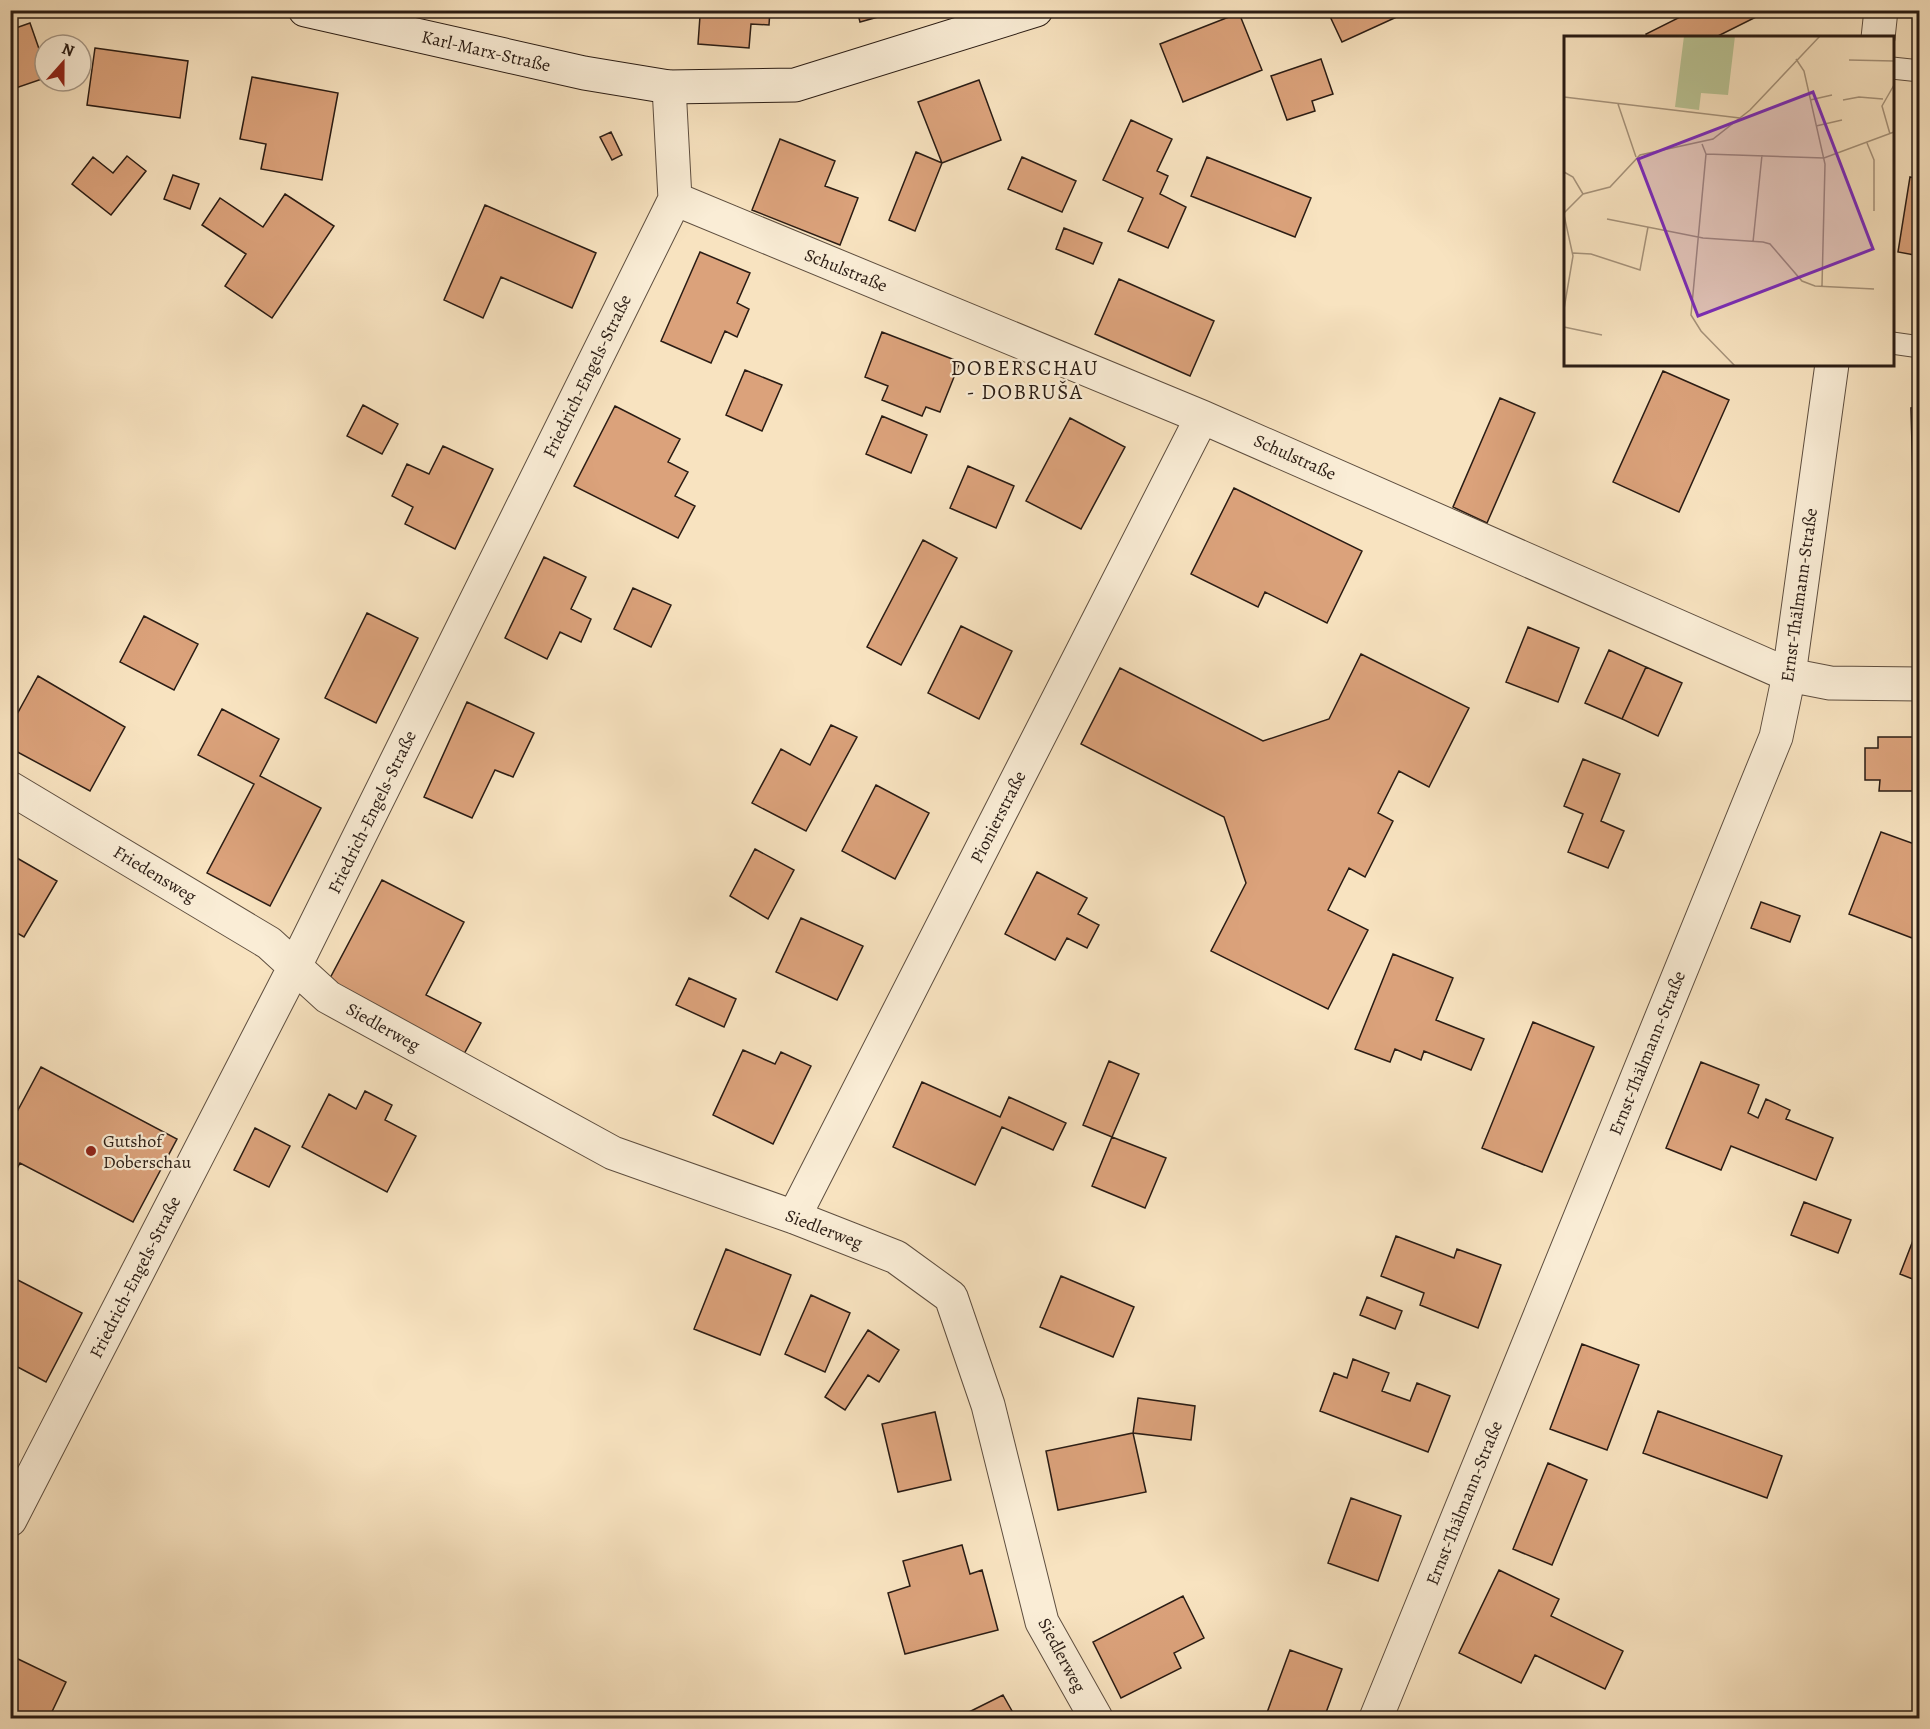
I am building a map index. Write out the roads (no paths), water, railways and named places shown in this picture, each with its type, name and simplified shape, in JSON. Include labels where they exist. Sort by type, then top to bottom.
[{"type":"street","name":"Karl-Marx-Straße","points":[[305,10],[584,73],[669,87],[795,85],[1036,10]]},
{"type":"street","points":[[1878,36],[1881,10]]},
{"type":"street","name":"Friedrich-Engels-Straße","points":[[10,1521],[295,966],[675,199],[669,87]]},
{"type":"street","name":"Schulstraße","points":[[675,199],[1202,417],[1789,675],[1830,683],[1920,684]]},
{"type":"street","name":"Ernst-Thälmann-Straße","points":[[1376,1719],[1776,737],[1789,675],[1832,366]]},
{"type":"street","name":"Pionierstraße","points":[[794,1217],[1202,417]]},
{"type":"street","name":"Friedensweg","points":[[10,788],[269,943],[295,966]]},
{"type":"street","name":"Siedlerweg","points":[[295,966],[328,997],[613,1153],[794,1217],[896,1257],[951,1297],[988,1405],[1041,1622],[1096,1719]]},
{"type":"lane","points":[[1894,68],[1920,71]]},
{"type":"lane","points":[[1894,343],[1920,347]]},
{"type":"place","name":"Gutshof Doberschau","points":[[91,1151]]},
{"type":"district","name":"DOBERSCHAU - DOBRUŠA","points":[[1025,380]]}]
